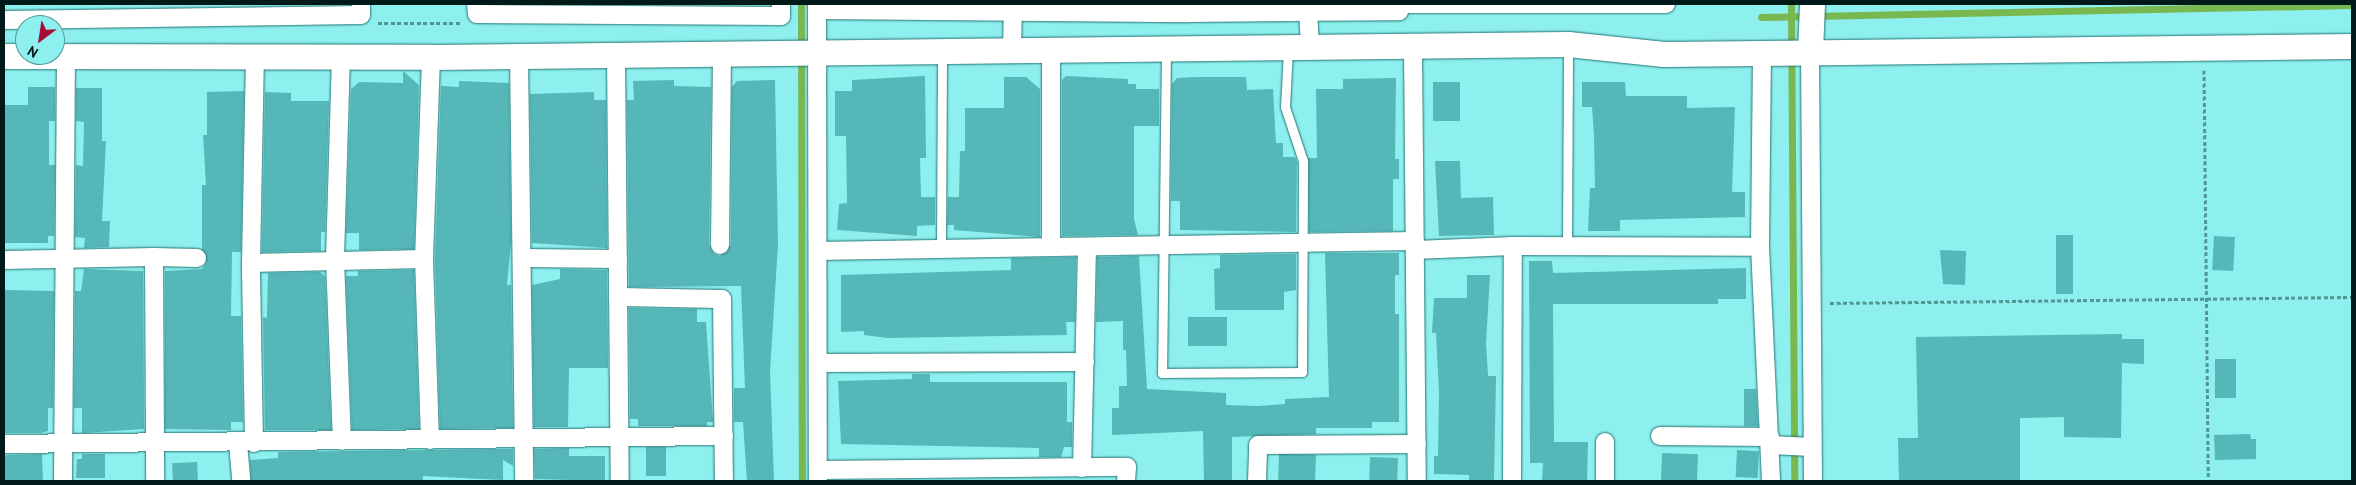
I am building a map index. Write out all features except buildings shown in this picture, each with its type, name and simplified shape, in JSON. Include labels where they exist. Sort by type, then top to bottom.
[{"type":"street","points":[[476,9],[780,16],[780,4]]},
{"type":"street","points":[[1126,481],[1127,467],[818,476],[817,7],[1014,6],[1398,10],[1398,4],[1666,4]]},
{"type":"street","points":[[1812,4],[1809,45],[1812,304],[1809,447],[1812,481]]},
{"type":"street","points":[[1012,51],[1014,6]]},
{"type":"street","points":[[1299,48],[1308,9]]},
{"type":"street","points":[[4,20],[361,10]]},
{"type":"street","points":[[4,56],[254,55],[431,57],[1568,44],[1663,54],[1769,53],[1809,45],[2352,46]]},
{"type":"street","points":[[1413,47],[1417,481]]},
{"type":"street","points":[[1051,51],[1051,247]]},
{"type":"street","points":[[720,245],[722,53]]},
{"type":"street","points":[[1769,53],[1760,247],[1772,443],[1770,481]]},
{"type":"street","points":[[616,54],[620,481]]},
{"type":"street","points":[[241,481],[246,443],[254,55]]},
{"type":"street","points":[[520,55],[524,481]]},
{"type":"street","points":[[63,481],[66,56]]},
{"type":"street","points":[[342,56],[335,260],[342,442]]},
{"type":"street","points":[[430,440],[424,259],[431,57]]},
{"type":"street","points":[[818,251],[1304,243],[1415,246],[1760,247]]},
{"type":"street","points":[[1082,468],[1087,246]]},
{"type":"street","points":[[1512,246],[1512,481]]},
{"type":"street","points":[[154,257],[155,481]]},
{"type":"street","points":[[4,260],[197,258]]},
{"type":"street","points":[[523,258],[618,259]]},
{"type":"street","points":[[251,263],[424,259]]},
{"type":"street","points":[[618,297],[722,299],[724,481]]},
{"type":"street","points":[[818,363],[1085,362]]},
{"type":"street","points":[[4,444],[342,442],[724,436]]},
{"type":"street","points":[[1660,436],[1809,447]]},
{"type":"street","points":[[1605,442],[1606,481]]},
{"type":"street","points":[[1257,481],[1258,445],[1417,444]]},
{"type":"lane","points":[[1568,44],[1568,246]]},
{"type":"lane","points":[[1166,49],[1162,373],[1302,372],[1303,161],[1284,107],[1299,48]]},
{"type":"lane","points":[[941,249],[942,52]]},
{"type":"path","points":[[361,10],[379,24],[458,25],[476,9]]},
{"type":"path","points":[[2204,47],[2208,481]]},
{"type":"path","points":[[1812,304],[2206,296],[2352,297]]},
{"type":"waterway","points":[[801,4],[802,481]]},
{"type":"waterway","points":[[1791,4],[1794,481]]},
{"type":"waterway","points":[[1761,17],[2352,5]]}]
